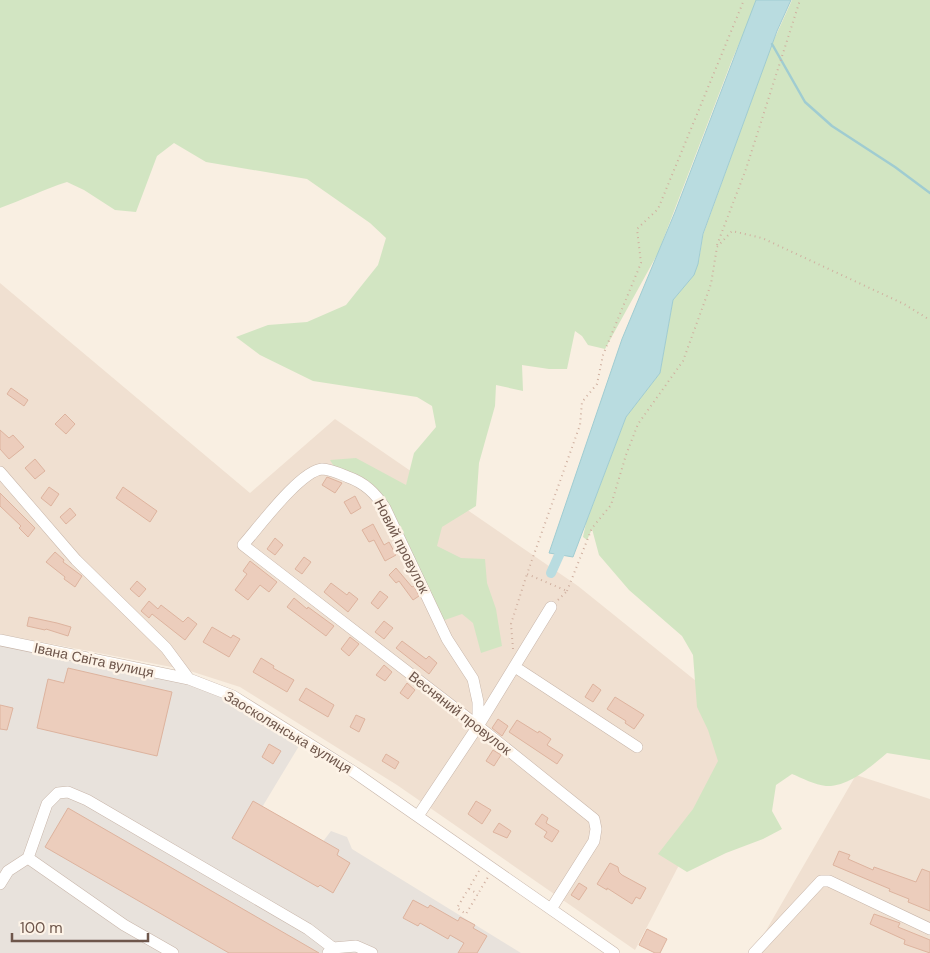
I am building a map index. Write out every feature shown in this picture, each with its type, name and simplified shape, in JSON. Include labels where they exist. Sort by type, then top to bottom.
[{"type":"street","name":"Новий провулок","points":[[244,546],[294,487],[309,474],[323,469],[338,473],[358,481],[376,494],[385,508],[447,639],[473,679],[478,702],[478,726]]},
{"type":"street","points":[[0,472],[76,560],[166,648],[189,679]]},
{"type":"street","name":"Весняний провулок","points":[[244,546],[478,726],[594,819],[596,829],[594,841],[551,909]]},
{"type":"street","points":[[418,816],[478,726],[551,607]]},
{"type":"street","name":"Івана Світа вулиця","points":[[0,640],[189,679]]},
{"type":"street","points":[[515,667],[637,746]]},
{"type":"street","name":"Заосколянська вулиця","points":[[189,679],[233,696],[354,772],[614,953]]},
{"type":"street","points":[[0,884],[8,871],[28,858],[47,804],[58,792],[68,792],[87,800],[308,929],[330,951],[356,946],[372,953]]},
{"type":"street","points":[[28,858],[124,925],[173,953]]},
{"type":"street","points":[[754,953],[821,881],[829,881],[930,929]]},
{"type":"path","points":[[513,650],[511,624],[580,425],[582,402],[597,384],[603,355],[641,263],[637,229],[658,209],[744,0]]},
{"type":"path","points":[[551,607],[566,591],[592,528],[611,505],[626,455],[638,424],[683,361],[712,284],[717,247],[746,169],[800,0]]},
{"type":"path","points":[[717,247],[732,231],[762,238],[904,304],[930,320]]},
{"type":"path","points":[[527,574],[566,591]]},
{"type":"path","points":[[489,866],[478,894],[466,914],[457,908],[469,888],[489,866]]},
{"type":"path","points":[[469,888],[478,894]]},
{"type":"shaded area","points":[[0,283],[250,493],[335,419],[578,586],[696,681],[734,759],[635,950],[397,785],[240,687],[187,670],[0,634]]},
{"type":"shaded area","points":[[0,643],[189,679],[220,694],[302,741],[261,809],[321,844],[331,831],[347,837],[352,849],[521,953],[0,953]]},
{"type":"shaded area","points":[[856,775],[930,799],[930,953],[753,953]]},
{"type":"green space","points":[[0,0],[758,0],[732,60],[658,253],[605,349],[588,345],[582,336],[575,331],[567,369],[549,369],[522,365],[523,391],[496,385],[495,406],[479,463],[476,506],[442,527],[437,546],[461,558],[485,559],[487,583],[496,609],[502,646],[481,653],[473,623],[462,614],[439,622],[385,508],[338,473],[330,460],[356,458],[406,485],[414,453],[436,427],[432,406],[417,397],[313,381],[260,355],[236,337],[268,325],[307,322],[346,305],[378,265],[386,238],[370,223],[307,179],[206,162],[174,143],[157,156],[136,212],[115,210],[84,190],[67,182],[0,208]]},
{"type":"green space","points":[[792,0],[930,0],[930,760],[887,753],[851,780],[826,786],[792,774],[776,785],[772,811],[782,829],[687,872],[658,854],[693,809],[718,761],[708,730],[697,707],[693,655],[682,636],[629,590],[599,555],[592,529],[587,540],[583,537],[586,523],[626,417],[660,373],[673,300],[693,276],[699,260],[703,235],[772,44]]},
{"type":"water","points":[[756,0],[791,0],[777,31],[703,234],[698,264],[694,275],[673,300],[660,373],[626,417],[573,557],[549,553],[622,339],[675,212]]},
{"type":"building","points":[[11,388],[28,400],[24,406],[7,394]]},
{"type":"building","points":[[65,414],[75,424],[66,434],[55,424]]},
{"type":"building","points":[[0,430],[9,438],[13,435],[24,447],[9,459],[0,449]]},
{"type":"building","points":[[35,459],[45,471],[35,479],[25,468]]},
{"type":"building","points":[[327,477],[342,483],[335,493],[322,485]]},
{"type":"building","points":[[49,487],[59,494],[51,506],[41,498]]},
{"type":"building","points":[[123,487],[157,511],[150,522],[116,498]]},
{"type":"building","points":[[0,493],[35,528],[28,537],[19,528],[21,526],[0,506]]},
{"type":"building","points":[[355,496],[361,508],[351,514],[344,502]]},
{"type":"building","points":[[70,508],[76,515],[66,524],[60,517]]},
{"type":"building","points":[[373,524],[384,545],[389,542],[396,555],[385,561],[374,540],[369,542],[362,530]]},
{"type":"building","points":[[275,538],[283,545],[275,555],[267,549]]},
{"type":"building","points":[[55,552],[64,560],[63,562],[82,576],[75,587],[46,562]]},
{"type":"building","points":[[304,557],[311,562],[302,574],[295,569]]},
{"type":"building","points":[[250,561],[277,582],[269,592],[260,585],[248,600],[235,590],[247,574],[243,571]]},
{"type":"building","points":[[396,568],[412,587],[414,586],[419,596],[413,600],[399,581],[396,583],[389,575]]},
{"type":"building","points":[[137,581],[146,589],[139,597],[130,589]]},
{"type":"building","points":[[331,583],[347,595],[349,592],[358,599],[348,612],[324,592]]},
{"type":"building","points":[[380,591],[388,597],[378,609],[371,603]]},
{"type":"building","points":[[294,598],[307,609],[308,607],[334,626],[326,636],[287,607]]},
{"type":"building","points":[[149,601],[158,609],[161,605],[183,622],[188,617],[197,624],[185,640],[152,614],[149,618],[141,611]]},
{"type":"building","points":[[29,617],[71,627],[68,636],[46,629],[27,626]]},
{"type":"building","points":[[384,621],[393,628],[384,639],[375,632]]},
{"type":"building","points":[[212,627],[231,638],[233,635],[240,639],[229,657],[203,642]]},
{"type":"building","points":[[350,637],[359,644],[349,656],[341,649]]},
{"type":"building","points":[[402,641],[426,659],[429,656],[437,663],[429,674],[396,648]]},
{"type":"building","points":[[261,658],[274,666],[273,668],[294,680],[287,692],[253,672]]},
{"type":"building","points":[[384,665],[392,672],[385,681],[376,675]]},
{"type":"building","points":[[68,668],[172,692],[157,756],[37,728],[48,679],[64,683]]},
{"type":"building","points":[[407,683],[415,690],[408,699],[400,693]]},
{"type":"building","points":[[593,684],[601,690],[593,702],[585,697]]},
{"type":"building","points":[[306,688],[334,705],[328,717],[299,700]]},
{"type":"building","points":[[615,697],[644,715],[634,729],[625,723],[626,721],[607,709]]},
{"type":"building","points":[[0,705],[13,708],[7,730],[0,729]]},
{"type":"building","points":[[356,715],[365,719],[359,732],[350,727]]},
{"type":"building","points":[[498,719],[508,726],[502,736],[492,728]]},
{"type":"building","points":[[517,720],[551,739],[547,745],[563,755],[557,764],[509,732]]},
{"type":"building","points":[[269,744],[281,751],[273,764],[262,757]]},
{"type":"building","points":[[493,750],[501,755],[494,766],[486,761]]},
{"type":"building","points":[[386,754],[399,762],[395,769],[382,761]]},
{"type":"building","points":[[253,801],[339,850],[337,855],[350,863],[333,893],[320,885],[318,887],[232,838]]},
{"type":"building","points":[[476,801],[491,810],[482,824],[468,814]]},
{"type":"building","points":[[68,808],[319,953],[229,953],[45,847]]},
{"type":"building","points":[[542,814],[548,818],[546,823],[559,831],[552,842],[544,837],[547,832],[535,824]]},
{"type":"building","points":[[499,823],[511,831],[507,838],[493,832]]},
{"type":"building","points":[[839,851],[850,855],[848,859],[873,870],[874,867],[916,882],[922,869],[930,872],[930,911],[908,902],[909,899],[889,891],[890,889],[833,865]]},
{"type":"building","points":[[610,863],[618,867],[622,875],[646,888],[640,899],[636,897],[632,904],[597,884]]},
{"type":"building","points":[[579,883],[587,888],[579,900],[571,895]]},
{"type":"building","points":[[413,900],[428,908],[430,905],[458,921],[460,917],[475,925],[473,928],[487,936],[477,953],[458,953],[464,943],[450,935],[448,939],[420,923],[418,926],[403,918]]},
{"type":"building","points":[[874,914],[900,923],[898,927],[930,940],[930,953],[904,944],[905,940],[870,924]]},
{"type":"building","points":[[647,929],[667,939],[660,953],[655,953],[639,945]]},
{"type":"waterway","points":[[772,44],[805,102],[832,126],[895,167],[930,193]]},
{"type":"waterway","points":[[551,573],[564,544]]}]
